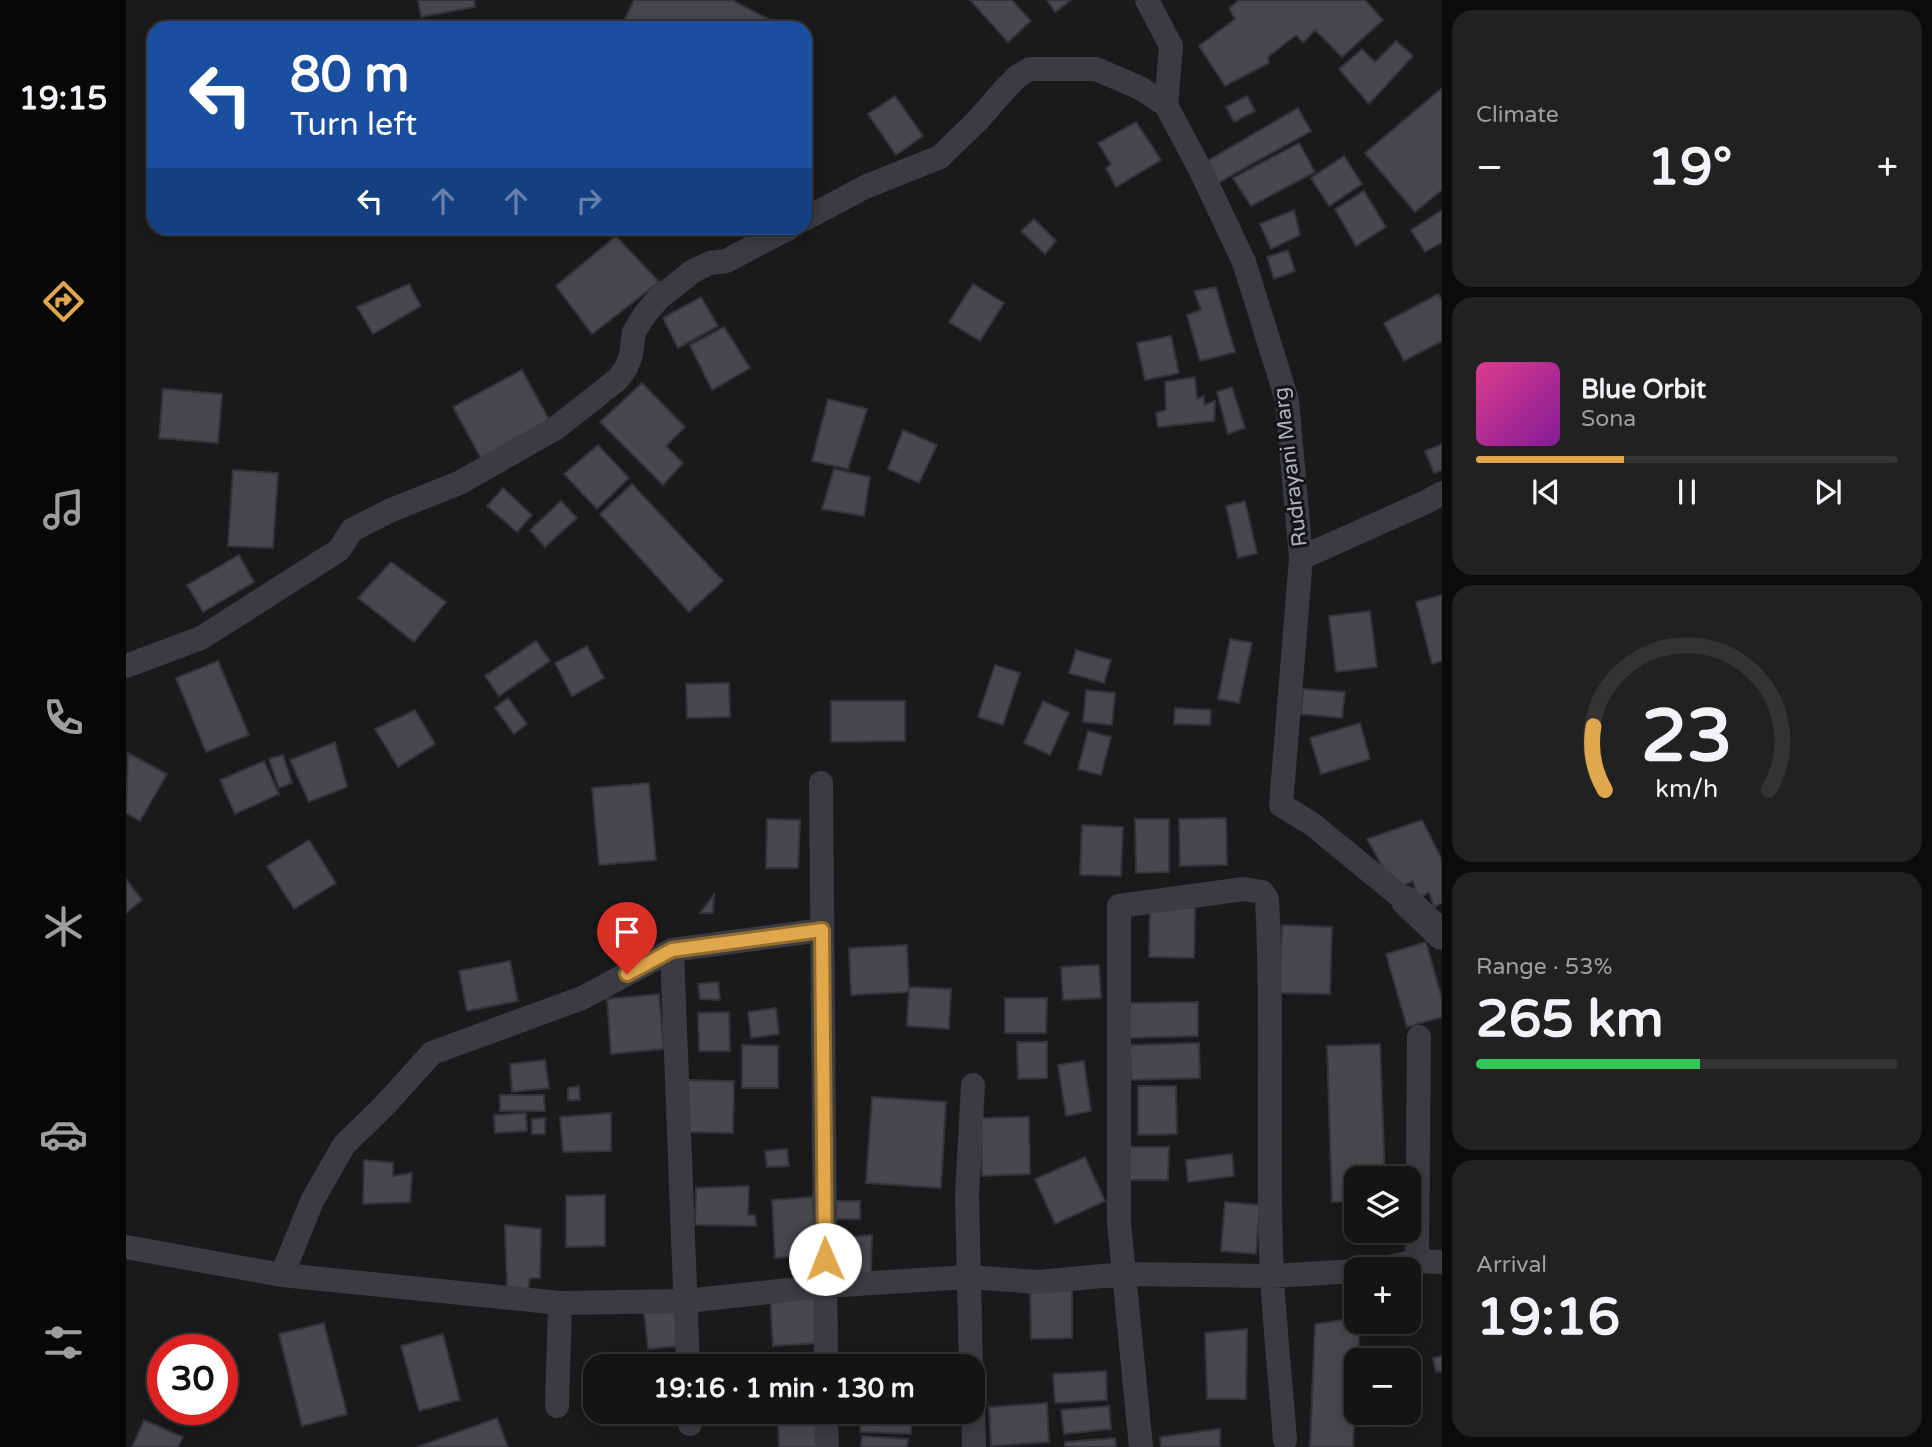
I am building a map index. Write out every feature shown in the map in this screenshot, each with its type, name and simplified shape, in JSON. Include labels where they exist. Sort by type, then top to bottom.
[{"type":"street","points":[[812,215],[865,187],[917,169],[940,157],[1018,76],[1030,69],[1096,69],[1140,88],[1166,105],[1171,46],[1147,0]]},
{"type":"street","name":"Rudrayani Marg","points":[[1166,105],[1244,262],[1287,400],[1301,558],[1281,805],[1312,824],[1406,901]]},
{"type":"street","points":[[126,666],[201,638],[339,550],[352,530],[389,511],[459,482],[556,428],[618,379],[631,355],[634,332],[659,298],[693,271],[710,263],[726,261],[776,235]]},
{"type":"street","points":[[1301,558],[1442,494]]},
{"type":"street","points":[[821,783],[826,1354]]},
{"type":"street","points":[[1141,1447],[1119,1223],[1119,906],[1244,889],[1262,892],[1268,899],[1272,1276],[1285,1440]]},
{"type":"street","points":[[1406,901],[1442,935]]},
{"type":"street","points":[[282,1275],[312,1201],[344,1145],[432,1053],[582,998],[672,950],[822,930]]},
{"type":"street","points":[[672,950],[688,1354]]},
{"type":"street","points":[[1417,1257],[1419,1037]]},
{"type":"street","points":[[971,1354],[967,1195],[973,1085]]},
{"type":"street","points":[[126,1247],[282,1275],[560,1303],[686,1301],[825,1286],[968,1277],[1038,1282],[1124,1274],[1272,1276],[1344,1272]]},
{"type":"street","points":[[1421,1261],[1442,1262]]},
{"type":"street","points":[[557,1406],[560,1303]]},
{"type":"street","points":[[826,1424],[827,1447]]},
{"type":"street","points":[[973,1424],[974,1447]]},
{"type":"building","points":[[418,0],[474,0],[475,7],[421,17]]},
{"type":"building","points":[[634,0],[732,0],[772,21],[624,21]]},
{"type":"building","points":[[970,0],[1012,0],[1031,21],[1008,42]]},
{"type":"building","points":[[1047,0],[1071,0],[1055,12]]},
{"type":"building","points":[[1239,0],[1365,0],[1383,20],[1342,57],[1315,30],[1303,43],[1296,35],[1268,57],[1269,63],[1225,86],[1199,46],[1235,19],[1229,8]]},
{"type":"building","points":[[1396,41],[1413,56],[1369,104],[1339,69],[1362,49],[1375,62]]},
{"type":"building","points":[[1442,88],[1442,190],[1415,212],[1365,153]]},
{"type":"building","points":[[895,96],[923,136],[896,155],[868,114]]},
{"type":"building","points":[[1247,96],[1255,111],[1234,122],[1226,107]]},
{"type":"building","points":[[1298,108],[1311,131],[1214,185],[1204,163]]},
{"type":"building","points":[[1136,122],[1161,160],[1116,187],[1106,168],[1111,164],[1098,143]]},
{"type":"building","points":[[1299,143],[1315,172],[1251,206],[1233,178]]},
{"type":"building","points":[[1344,156],[1362,184],[1329,206],[1311,178]]},
{"type":"building","points":[[1364,191],[1386,227],[1356,246],[1335,209]]},
{"type":"building","points":[[1294,210],[1300,235],[1271,249],[1260,224]]},
{"type":"building","points":[[1442,210],[1442,242],[1425,252],[1411,230]]},
{"type":"building","points":[[1034,219],[1056,241],[1045,254],[1021,231]]},
{"type":"building","points":[[616,236],[659,282],[592,334],[556,286]]},
{"type":"building","points":[[1288,250],[1295,271],[1274,279],[1267,257]]},
{"type":"building","points":[[409,284],[421,306],[373,334],[357,307]]},
{"type":"building","points":[[973,284],[1004,303],[980,341],[949,322]]},
{"type":"building","points":[[1216,287],[1235,352],[1200,361],[1187,315],[1201,310],[1194,291]]},
{"type":"building","points":[[1438,294],[1442,301],[1442,341],[1404,361],[1384,323]]},
{"type":"building","points":[[701,297],[718,326],[678,348],[663,318]]},
{"type":"building","points":[[724,327],[750,368],[712,390],[690,345]]},
{"type":"building","points":[[1171,336],[1179,373],[1145,380],[1137,343]]},
{"type":"building","points":[[522,370],[552,425],[483,462],[453,407]]},
{"type":"building","points":[[1195,377],[1197,399],[1204,396],[1204,405],[1215,401],[1214,421],[1158,427],[1156,413],[1166,410],[1165,382]]},
{"type":"building","points":[[642,383],[685,427],[666,446],[683,463],[663,485],[600,422]]},
{"type":"building","points":[[1232,387],[1245,428],[1228,434],[1217,392]]},
{"type":"building","points":[[163,389],[222,394],[218,443],[159,438]]},
{"type":"building","points":[[828,399],[867,409],[848,469],[812,461]]},
{"type":"building","points":[[903,430],[937,445],[919,483],[888,469]]},
{"type":"building","points":[[1442,444],[1442,470],[1434,473],[1425,451]]},
{"type":"building","points":[[598,445],[629,478],[597,509],[564,474]]},
{"type":"building","points":[[834,469],[870,477],[864,516],[822,509]]},
{"type":"building","points":[[233,470],[278,473],[273,548],[228,546]]},
{"type":"building","points":[[632,484],[723,581],[689,612],[600,514]]},
{"type":"building","points":[[503,488],[532,515],[517,532],[487,506]]},
{"type":"building","points":[[561,501],[577,518],[545,547],[530,530]]},
{"type":"building","points":[[1245,501],[1257,553],[1238,558],[1226,506]]},
{"type":"building","points":[[239,555],[254,582],[203,612],[187,585]]},
{"type":"building","points":[[391,562],[446,602],[414,642],[358,598]]},
{"type":"building","points":[[1442,595],[1442,661],[1432,664],[1416,602]]},
{"type":"building","points":[[1370,611],[1377,667],[1336,672],[1329,616]]},
{"type":"building","points":[[1230,639],[1252,643],[1239,703],[1218,699]]},
{"type":"building","points":[[536,641],[550,661],[499,696],[485,676]]},
{"type":"building","points":[[587,646],[604,678],[572,696],[555,663]]},
{"type":"building","points":[[1076,650],[1111,660],[1104,683],[1069,673]]},
{"type":"building","points":[[218,661],[249,735],[206,752],[176,678]]},
{"type":"building","points":[[995,665],[1020,673],[1003,725],[978,717]]},
{"type":"building","points":[[729,683],[730,717],[687,718],[686,684]]},
{"type":"building","points":[[1303,689],[1345,692],[1342,718],[1301,714]]},
{"type":"building","points":[[1086,690],[1115,693],[1112,725],[1083,722]]},
{"type":"building","points":[[508,698],[527,724],[514,734],[495,708]]},
{"type":"building","points":[[831,701],[905,701],[905,741],[831,742]]},
{"type":"building","points":[[1043,701],[1069,713],[1050,755],[1024,743]]},
{"type":"building","points":[[1175,708],[1211,710],[1210,725],[1174,724]]},
{"type":"building","points":[[415,710],[435,744],[398,767],[375,729]]},
{"type":"building","points":[[1360,723],[1370,759],[1321,774],[1310,738]]},
{"type":"building","points":[[1088,731],[1111,737],[1101,775],[1078,769]]},
{"type":"building","points":[[335,742],[347,787],[309,802],[290,760]]},
{"type":"building","points":[[128,753],[167,774],[140,821],[126,813]]},
{"type":"building","points":[[283,755],[292,783],[279,788],[269,759]]},
{"type":"building","points":[[264,761],[279,794],[235,814],[220,780]]},
{"type":"building","points":[[649,783],[656,860],[599,865],[592,788]]},
{"type":"building","points":[[1226,818],[1227,865],[1180,866],[1179,819]]},
{"type":"building","points":[[767,819],[800,820],[798,868],[766,868]]},
{"type":"building","points":[[1135,819],[1169,819],[1169,872],[1136,873]]},
{"type":"building","points":[[1422,820],[1442,860],[1442,903],[1434,907],[1429,892],[1418,899],[1413,881],[1395,889],[1367,839]]},
{"type":"building","points":[[1082,825],[1123,827],[1121,876],[1080,875]]},
{"type":"building","points":[[309,840],[336,883],[294,909],[267,866]]},
{"type":"building","points":[[126,879],[142,900],[126,913]]},
{"type":"building","points":[[714,895],[713,913],[700,913]]},
{"type":"building","points":[[1150,907],[1195,908],[1194,958],[1149,957]]},
{"type":"building","points":[[1282,925],[1332,927],[1330,994],[1279,993]]},
{"type":"building","points":[[1426,942],[1442,999],[1442,1017],[1407,1027],[1386,954]]},
{"type":"building","points":[[907,945],[909,992],[851,995],[849,948]]},
{"type":"building","points":[[510,961],[518,1001],[467,1011],[459,971]]},
{"type":"building","points":[[1099,965],[1101,998],[1063,1000],[1061,967]]},
{"type":"building","points":[[718,982],[720,1000],[700,999],[698,984]]},
{"type":"building","points":[[909,987],[951,989],[949,1029],[907,1026]]},
{"type":"building","points":[[659,994],[664,1049],[611,1054],[607,999]]},
{"type":"building","points":[[1005,998],[1047,998],[1046,1033],[1005,1033]]},
{"type":"building","points":[[1198,1002],[1198,1036],[1129,1038],[1129,1003]]},
{"type":"building","points":[[776,1008],[779,1034],[751,1038],[748,1012]]},
{"type":"building","points":[[729,1012],[730,1051],[699,1051],[698,1013]]},
{"type":"building","points":[[1017,1042],[1047,1042],[1047,1078],[1018,1079]]},
{"type":"building","points":[[1199,1043],[1200,1078],[1131,1080],[1130,1045]]},
{"type":"building","points":[[1380,1044],[1385,1166],[1344,1166],[1344,1202],[1332,1202],[1327,1046]]},
{"type":"building","points":[[742,1045],[778,1046],[778,1088],[742,1088]]},
{"type":"building","points":[[545,1060],[549,1088],[512,1092],[510,1064]]},
{"type":"building","points":[[1084,1061],[1091,1111],[1066,1116],[1058,1065]]},
{"type":"building","points":[[687,1080],[734,1081],[733,1133],[686,1132]]},
{"type":"building","points":[[579,1086],[580,1100],[568,1100],[568,1088]]},
{"type":"building","points":[[1138,1086],[1176,1086],[1177,1134],[1138,1135]]},
{"type":"building","points":[[500,1095],[544,1095],[545,1111],[500,1111]]},
{"type":"building","points":[[872,1097],[946,1102],[941,1188],[866,1183]]},
{"type":"building","points":[[526,1113],[527,1131],[495,1133],[494,1115]]},
{"type":"building","points":[[611,1113],[611,1151],[563,1152],[560,1117]]},
{"type":"building","points":[[1029,1117],[1030,1174],[982,1176],[981,1118]]},
{"type":"building","points":[[545,1118],[545,1134],[532,1134],[532,1119]]},
{"type":"building","points":[[1130,1147],[1169,1147],[1168,1180],[1130,1180]]},
{"type":"building","points":[[787,1149],[789,1166],[767,1167],[765,1151]]},
{"type":"building","points":[[1232,1154],[1234,1176],[1188,1182],[1186,1160]]},
{"type":"building","points":[[1085,1157],[1105,1201],[1055,1224],[1035,1179]]},
{"type":"building","points":[[364,1160],[393,1163],[393,1176],[412,1173],[410,1202],[363,1204]]},
{"type":"building","points":[[749,1186],[748,1215],[755,1215],[756,1226],[695,1225],[696,1188]]},
{"type":"building","points":[[605,1195],[605,1246],[566,1247],[566,1196]]},
{"type":"building","points":[[813,1197],[817,1255],[775,1258],[772,1200]]},
{"type":"building","points":[[836,1201],[860,1201],[860,1219],[836,1219]]},
{"type":"building","points":[[1225,1202],[1260,1205],[1256,1254],[1221,1251]]},
{"type":"building","points":[[505,1225],[541,1229],[540,1278],[530,1278],[528,1289],[507,1289]]},
{"type":"building","points":[[872,1235],[871,1273],[834,1276],[835,1238]]},
{"type":"building","points":[[1072,1290],[1072,1338],[1031,1339],[1030,1291]]},
{"type":"building","points":[[818,1294],[820,1343],[773,1346],[770,1297]]},
{"type":"building","points":[[677,1308],[681,1346],[648,1349],[644,1311]]},
{"type":"building","points":[[1344,1320],[1344,1334],[1359,1334],[1358,1348],[1344,1348],[1344,1425],[1354,1425],[1353,1447],[1310,1447],[1315,1324]]},
{"type":"building","points":[[324,1323],[347,1414],[302,1426],[279,1334]]},
{"type":"building","points":[[1247,1329],[1246,1399],[1207,1399],[1205,1333]]},
{"type":"building","points":[[443,1334],[460,1400],[419,1411],[401,1346]]},
{"type":"building","points":[[1442,1356],[1442,1371],[1436,1372],[1433,1358]]},
{"type":"building","points":[[1106,1371],[1107,1400],[1055,1403],[1053,1374]]},
{"type":"building","points":[[1047,1403],[1049,1442],[991,1446],[989,1407]]},
{"type":"building","points":[[1109,1406],[1111,1429],[1064,1434],[1061,1410]]},
{"type":"building","points":[[497,1418],[508,1447],[417,1447]]},
{"type":"building","points":[[144,1420],[147,1425],[155,1425],[183,1437],[178,1447],[132,1447]]},
{"type":"building","points":[[778,1424],[821,1424],[823,1447],[779,1447]]},
{"type":"building","points":[[860,1424],[911,1424],[911,1434],[860,1432]]},
{"type":"building","points":[[1220,1429],[1220,1447],[1161,1447],[1160,1437]]},
{"type":"building","points":[[862,1436],[908,1439],[907,1447],[861,1447]]},
{"type":"building","points":[[1115,1438],[1116,1447],[1065,1447],[1065,1442]]},
{"type":"route","points":[[627,974],[672,950],[822,930],[825,1259]]}]
